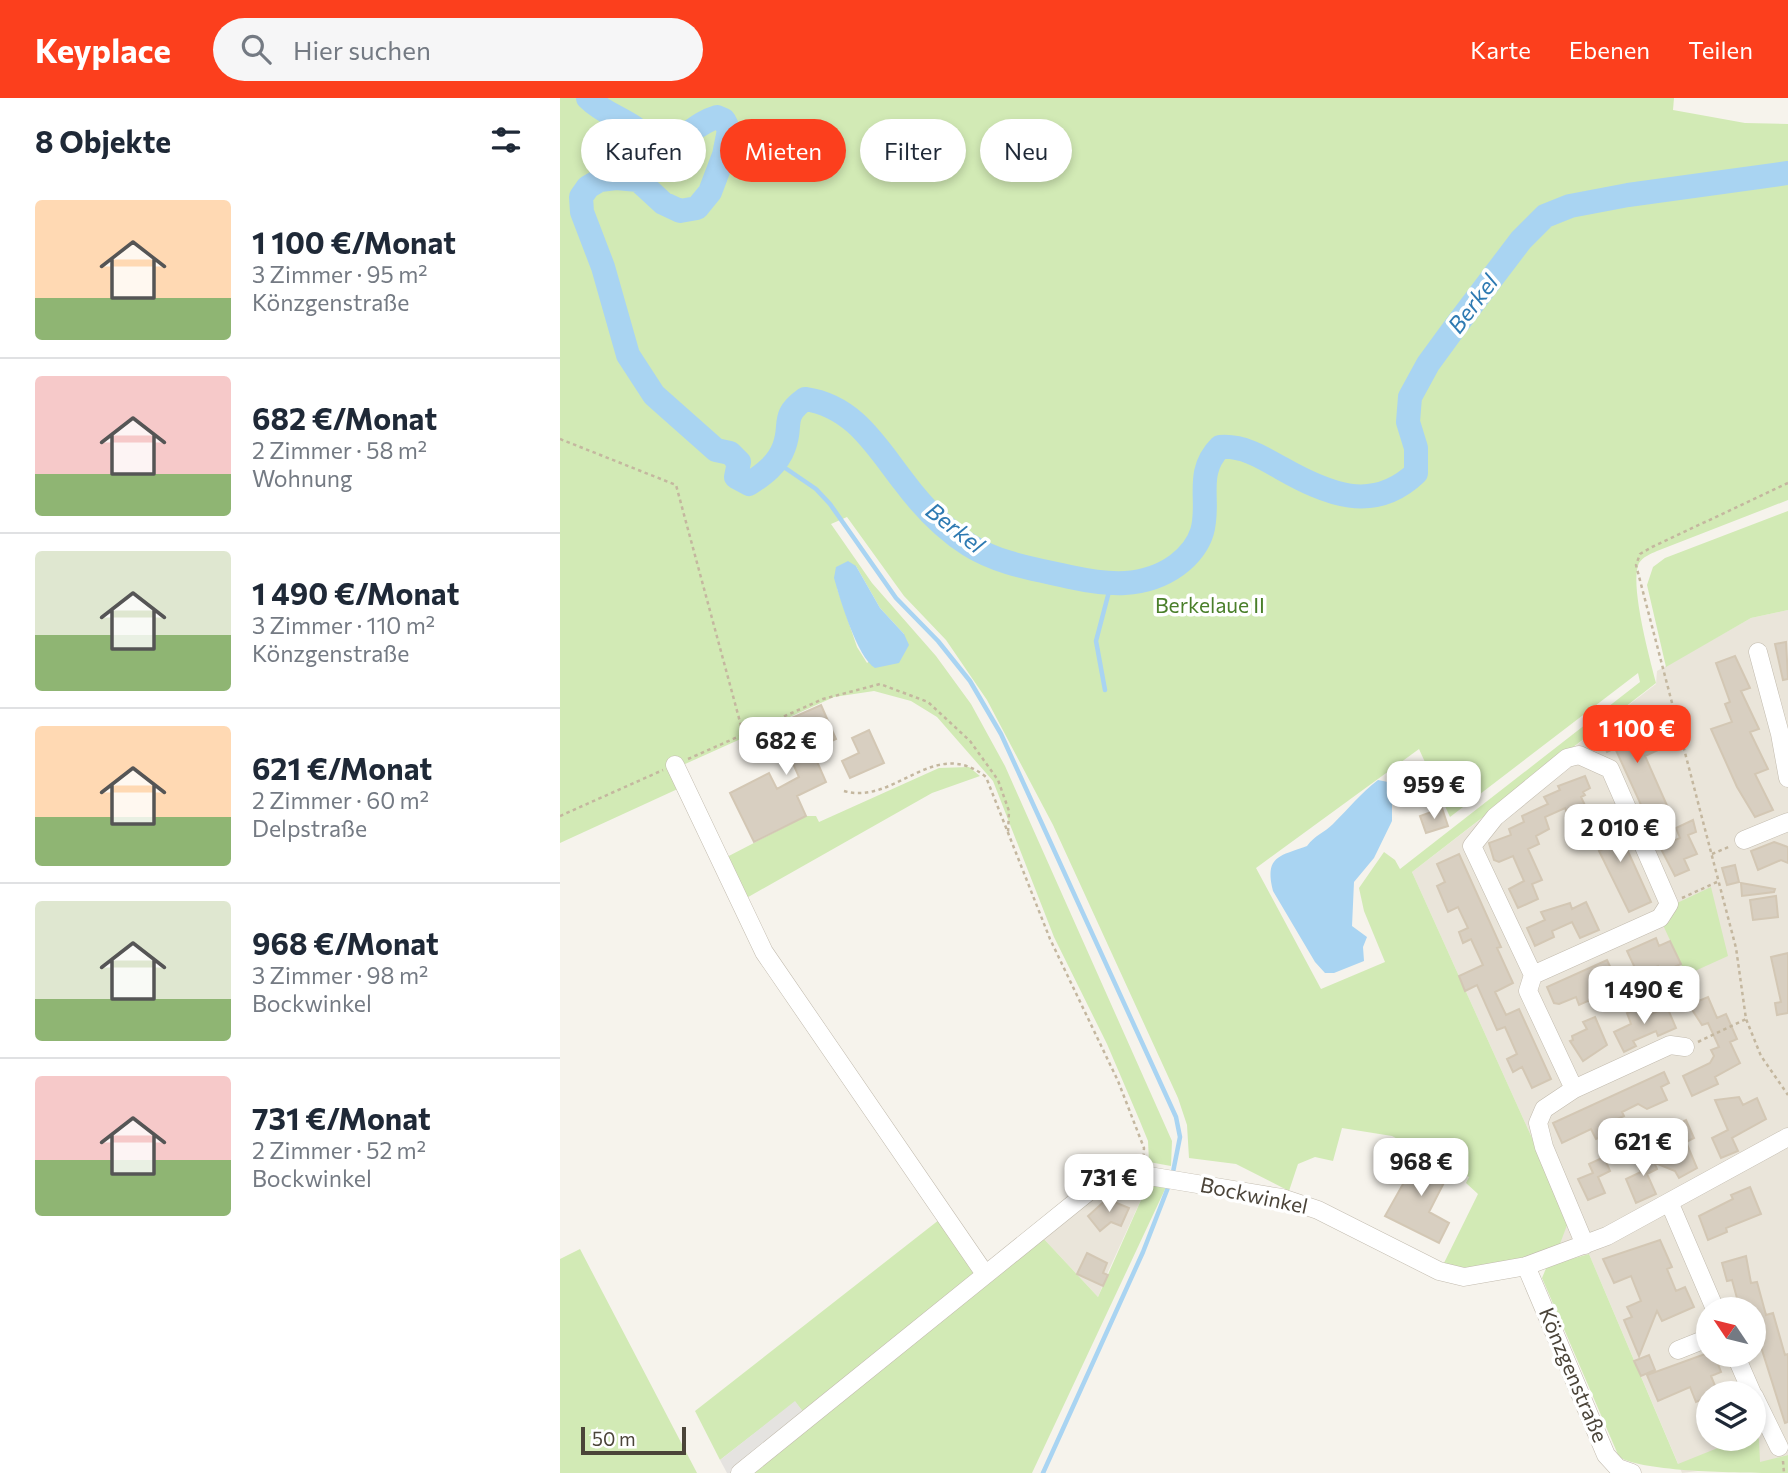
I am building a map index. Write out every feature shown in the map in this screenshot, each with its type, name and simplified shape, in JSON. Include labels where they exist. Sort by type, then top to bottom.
[{"type":"street","points":[[1758,652],[1784,733],[1788,778]]},
{"type":"street","points":[[1532,975],[1660,918],[1669,904],[1610,769],[1579,755],[1567,758],[1495,817],[1472,846],[1532,975],[1528,991],[1530,1000],[1574,1089]]},
{"type":"street","points":[[675,765],[764,952],[985,1275]]},
{"type":"street","points":[[1744,840],[1788,822]]},
{"type":"street","points":[[1584,1245],[1544,1147],[1538,1123],[1545,1110],[1574,1089],[1670,1045],[1685,1047]]},
{"type":"street","name":"Bockwinkel","points":[[740,1473],[1093,1188],[1127,1175],[1143,1175],[1282,1198],[1318,1210],[1448,1274],[1464,1277],[1526,1266],[1584,1245],[1670,1204],[1788,1137]]},
{"type":"street","points":[[1670,1204],[1710,1297]]},
{"type":"street","name":"Könzgenstraße","points":[[1526,1266],[1606,1455],[1618,1468],[1632,1473]]},
{"type":"street","points":[[1678,1350],[1696,1343]]},
{"type":"street","points":[[1766,1421],[1779,1447]]},
{"type":"path","points":[[560,439],[676,485],[743,734]]},
{"type":"path","points":[[1788,482],[1652,547],[1636,559],[1736,948],[1746,1019],[1761,1056],[1788,1096]]},
{"type":"path","points":[[560,816],[823,699],[880,684],[928,702],[944,715],[993,770],[1009,811],[1008,835]]},
{"type":"path","points":[[844,791],[865,795],[922,769],[943,763],[974,767],[986,777],[1050,939],[1118,1081],[1144,1148],[1143,1175]]},
{"type":"path","points":[[1712,854],[1744,840]]},
{"type":"path","points":[[1669,904],[1717,881]]},
{"type":"path","points":[[1685,1047],[1746,1019]]},
{"type":"shaded area","points":[[1788,610],[1788,1455],[1760,1463],[1682,1473],[1589,1254],[1547,1266],[1569,1220],[1412,872],[1656,684],[1657,671],[1751,618]]},
{"type":"shaded area","points":[[1149,1182],[1098,1297],[1043,1238],[1103,1188],[1115,1184]]},
{"type":"shaded area","points":[[795,1401],[804,1413],[731,1473],[727,1473],[720,1460]]},
{"type":"green space","name":"Berkelaue II","points":[[560,98],[1674,98],[1673,110],[1745,123],[1788,124],[1788,500],[1657,551],[1643,559],[1639,563],[1637,573],[1638,604],[1656,683],[1412,872],[1569,1220],[1558,1249],[1473,1270],[1443,1265],[1478,1194],[1466,1183],[1469,1177],[1392,1136],[1342,1128],[1333,1161],[1315,1157],[1298,1164],[1289,1191],[1236,1164],[1189,1158],[1187,1125],[1178,1098],[1053,825],[987,700],[946,640],[904,596],[847,517],[831,524],[872,583],[936,656],[971,704],[1005,766],[1172,1141],[1171,1166],[1149,1162],[1148,1141],[1139,1119],[1107,1044],[1054,937],[993,781],[937,717],[911,701],[874,691],[834,697],[674,769],[682,787],[560,843]],"holes":[[[856,566],[880,608],[904,634],[867,663],[857,647],[837,588]],[[1638,673],[1640,682],[1400,869],[1395,860],[1384,852],[1359,888],[1364,911],[1385,962],[1321,989],[1256,868],[1419,749],[1450,817]]]},
{"type":"green space","points":[[1788,511],[1788,610],[1751,618],[1666,667],[1647,585],[1653,567],[1665,558]]},
{"type":"green space","points":[[969,767],[980,776],[932,793],[743,900],[723,859],[806,816],[816,816],[819,822],[939,768]]},
{"type":"green space","points":[[1711,887],[1728,956],[1686,975],[1663,925],[1669,922],[1677,903]]},
{"type":"green space","points":[[1149,1182],[1167,1185],[1032,1473],[753,1473],[1043,1238],[1098,1297]]},
{"type":"green space","points":[[944,1216],[973,1266],[975,1279],[804,1413],[795,1402],[720,1460],[695,1411]]},
{"type":"green space","points":[[580,1249],[697,1473],[560,1473],[560,1259]]},
{"type":"green space","points":[[1589,1254],[1678,1464],[1710,1451],[1760,1451],[1760,1462],[1788,1455],[1788,1473],[1674,1469],[1632,1462],[1619,1457],[1542,1278],[1547,1266]]},
{"type":"water","points":[[848,561],[856,566],[880,608],[904,634],[909,645],[899,663],[875,668],[868,662],[856,640],[834,578],[836,567]]},
{"type":"water","points":[[1378,780],[1388,782],[1392,797],[1392,821],[1374,858],[1354,882],[1352,926],[1367,937],[1363,947],[1364,961],[1334,973],[1325,973],[1315,962],[1273,891],[1271,871],[1276,859],[1307,846]]},
{"type":"building","points":[[1786,642],[1788,679],[1783,680],[1775,644]]},
{"type":"building","points":[[1735,656],[1750,688],[1741,691],[1759,729],[1750,732],[1768,769],[1755,774],[1773,810],[1755,817],[1737,787],[1711,729],[1732,722],[1725,704],[1730,702],[1716,663]]},
{"type":"building","points":[[821,705],[836,739],[812,750],[826,782],[797,796],[806,816],[754,842],[730,793],[769,773],[777,789],[799,777],[776,725]]},
{"type":"building","points":[[1631,720],[1639,737],[1650,732],[1658,750],[1645,756],[1669,810],[1647,818],[1615,748],[1607,752],[1599,734]]},
{"type":"building","points":[[869,730],[884,763],[850,778],[842,761],[859,753],[852,738]]},
{"type":"building","points":[[1585,776],[1590,788],[1583,792],[1585,795],[1581,797],[1592,820],[1574,828],[1565,808],[1545,817],[1549,829],[1536,836],[1539,844],[1528,849],[1542,880],[1532,884],[1538,899],[1518,908],[1509,889],[1524,881],[1513,856],[1499,862],[1494,860],[1489,843],[1511,835],[1509,829],[1524,822],[1522,816],[1548,804],[1544,797],[1560,790],[1558,786]]},
{"type":"building","points":[[1442,808],[1448,826],[1426,833],[1420,816]]},
{"type":"building","points":[[1611,814],[1651,902],[1629,912],[1599,851],[1603,849],[1591,823]]},
{"type":"building","points":[[1693,820],[1696,832],[1688,835],[1697,854],[1684,859],[1689,870],[1675,876],[1660,847],[1680,838],[1676,828]]},
{"type":"building","points":[[1774,842],[1788,847],[1788,863],[1781,860],[1758,870],[1751,851]]},
{"type":"building","points":[[1459,854],[1501,947],[1497,948],[1513,983],[1495,992],[1506,1015],[1519,1009],[1551,1079],[1532,1088],[1522,1067],[1513,1072],[1507,1059],[1517,1054],[1505,1027],[1497,1030],[1477,985],[1465,991],[1459,976],[1483,965],[1471,939],[1463,943],[1459,932],[1468,928],[1458,907],[1448,912],[1437,886],[1445,882],[1437,864]]},
{"type":"building","points":[[1735,865],[1739,882],[1727,885],[1722,868]]},
{"type":"building","points":[[1741,883],[1775,889],[1774,892],[1742,896]]},
{"type":"building","points":[[1776,896],[1778,917],[1753,920],[1750,900]]},
{"type":"building","points":[[1586,902],[1599,930],[1580,938],[1572,922],[1552,931],[1554,937],[1535,946],[1527,928],[1545,920],[1541,912],[1570,903],[1572,909]]},
{"type":"building","points":[[1656,938],[1659,946],[1670,941],[1681,964],[1661,973],[1658,966],[1644,972],[1635,968],[1627,951]]},
{"type":"building","points":[[1788,953],[1788,1013],[1777,1015],[1775,1003],[1781,1002],[1771,957]]},
{"type":"building","points":[[1607,960],[1615,977],[1595,988],[1599,996],[1579,1005],[1576,997],[1559,1004],[1554,1003],[1547,987]]},
{"type":"building","points":[[1708,997],[1717,1018],[1726,1014],[1737,1039],[1730,1042],[1740,1063],[1715,1077],[1718,1084],[1692,1096],[1683,1076],[1710,1063],[1714,1056],[1711,1050],[1719,1047],[1708,1023],[1702,1025],[1689,1005]]},
{"type":"building","points":[[1645,1007],[1649,1015],[1667,1007],[1676,1028],[1658,1036],[1656,1031],[1633,1041],[1636,1046],[1624,1052],[1614,1032],[1631,1024],[1627,1013]]},
{"type":"building","points":[[1595,1017],[1607,1045],[1583,1061],[1570,1041],[1573,1040],[1572,1036],[1587,1029],[1583,1022]]},
{"type":"building","points":[[1664,1072],[1669,1083],[1661,1087],[1667,1100],[1647,1109],[1638,1104],[1622,1112],[1624,1116],[1604,1125],[1608,1134],[1596,1139],[1591,1129],[1562,1143],[1553,1123]]},
{"type":"building","points":[[1739,1097],[1743,1105],[1757,1098],[1766,1119],[1732,1138],[1738,1151],[1721,1158],[1712,1138],[1728,1130],[1715,1100]]},
{"type":"building","points":[[1686,1120],[1694,1138],[1686,1142],[1697,1168],[1679,1178],[1675,1171],[1655,1163],[1679,1152],[1671,1136],[1679,1132],[1676,1125]]},
{"type":"building","points":[[1649,1151],[1657,1169],[1647,1174],[1656,1194],[1636,1203],[1626,1179],[1641,1172],[1634,1157]]},
{"type":"building","points":[[1421,1152],[1452,1167],[1429,1212],[1449,1223],[1439,1243],[1385,1216]]},
{"type":"building","points":[[1604,1157],[1610,1171],[1598,1177],[1605,1193],[1588,1200],[1578,1179],[1593,1173],[1589,1164]]},
{"type":"building","points":[[1750,1187],[1761,1214],[1726,1228],[1727,1232],[1708,1240],[1699,1216],[1733,1199],[1731,1195]]},
{"type":"building","points":[[1107,1199],[1129,1208],[1121,1226],[1111,1222],[1100,1231],[1088,1216]]},
{"type":"building","points":[[1660,1240],[1672,1267],[1667,1269],[1676,1291],[1685,1287],[1694,1307],[1662,1321],[1657,1311],[1639,1356],[1624,1320],[1632,1317],[1627,1307],[1641,1301],[1631,1276],[1614,1283],[1603,1259]]},
{"type":"building","points":[[1087,1253],[1107,1263],[1103,1273],[1108,1275],[1103,1286],[1077,1274]]},
{"type":"building","points":[[1746,1256],[1751,1283],[1757,1282],[1761,1297],[1737,1297],[1732,1280],[1727,1281],[1722,1263]]},
{"type":"building","points":[[1773,1313],[1785,1355],[1788,1354],[1788,1422],[1785,1423],[1766,1363],[1766,1315]]},
{"type":"building","points":[[1649,1355],[1655,1370],[1641,1376],[1634,1361]]},
{"type":"building","points":[[1696,1357],[1696,1367],[1719,1367],[1721,1372],[1711,1376],[1713,1381],[1696,1381],[1696,1402],[1690,1387],[1658,1401],[1647,1375]]},
{"type":"waterway","name":"Berkel","points":[[588,98],[635,128],[660,149],[717,117],[724,120],[729,130],[724,155],[710,192],[697,208],[680,211],[663,203],[638,180],[600,180],[588,187],[581,197],[582,212],[603,267],[628,355],[654,395],[716,450],[730,453],[739,462],[736,477],[749,484],[765,473],[781,453],[792,411],[805,399],[822,403],[837,410],[862,430],[926,508],[969,545],[1018,565],[1084,580],[1111,583],[1152,578],[1177,565],[1193,550],[1201,535],[1204,520],[1206,475],[1210,461],[1220,447],[1252,453],[1315,486],[1350,496],[1383,493],[1400,486],[1416,473],[1416,448],[1408,422],[1410,397],[1428,364],[1455,327],[1521,240],[1545,216],[1570,206],[1628,195],[1788,173]]},
{"type":"waterway","points":[[775,461],[816,489],[830,504],[896,598],[938,641],[970,681],[1001,734],[1176,1117],[1180,1137],[1172,1177]]},
{"type":"waterway","points":[[1105,690],[1096,641],[1111,584]]},
{"type":"waterway","points":[[1043,1473],[1143,1252],[1169,1185]]}]
